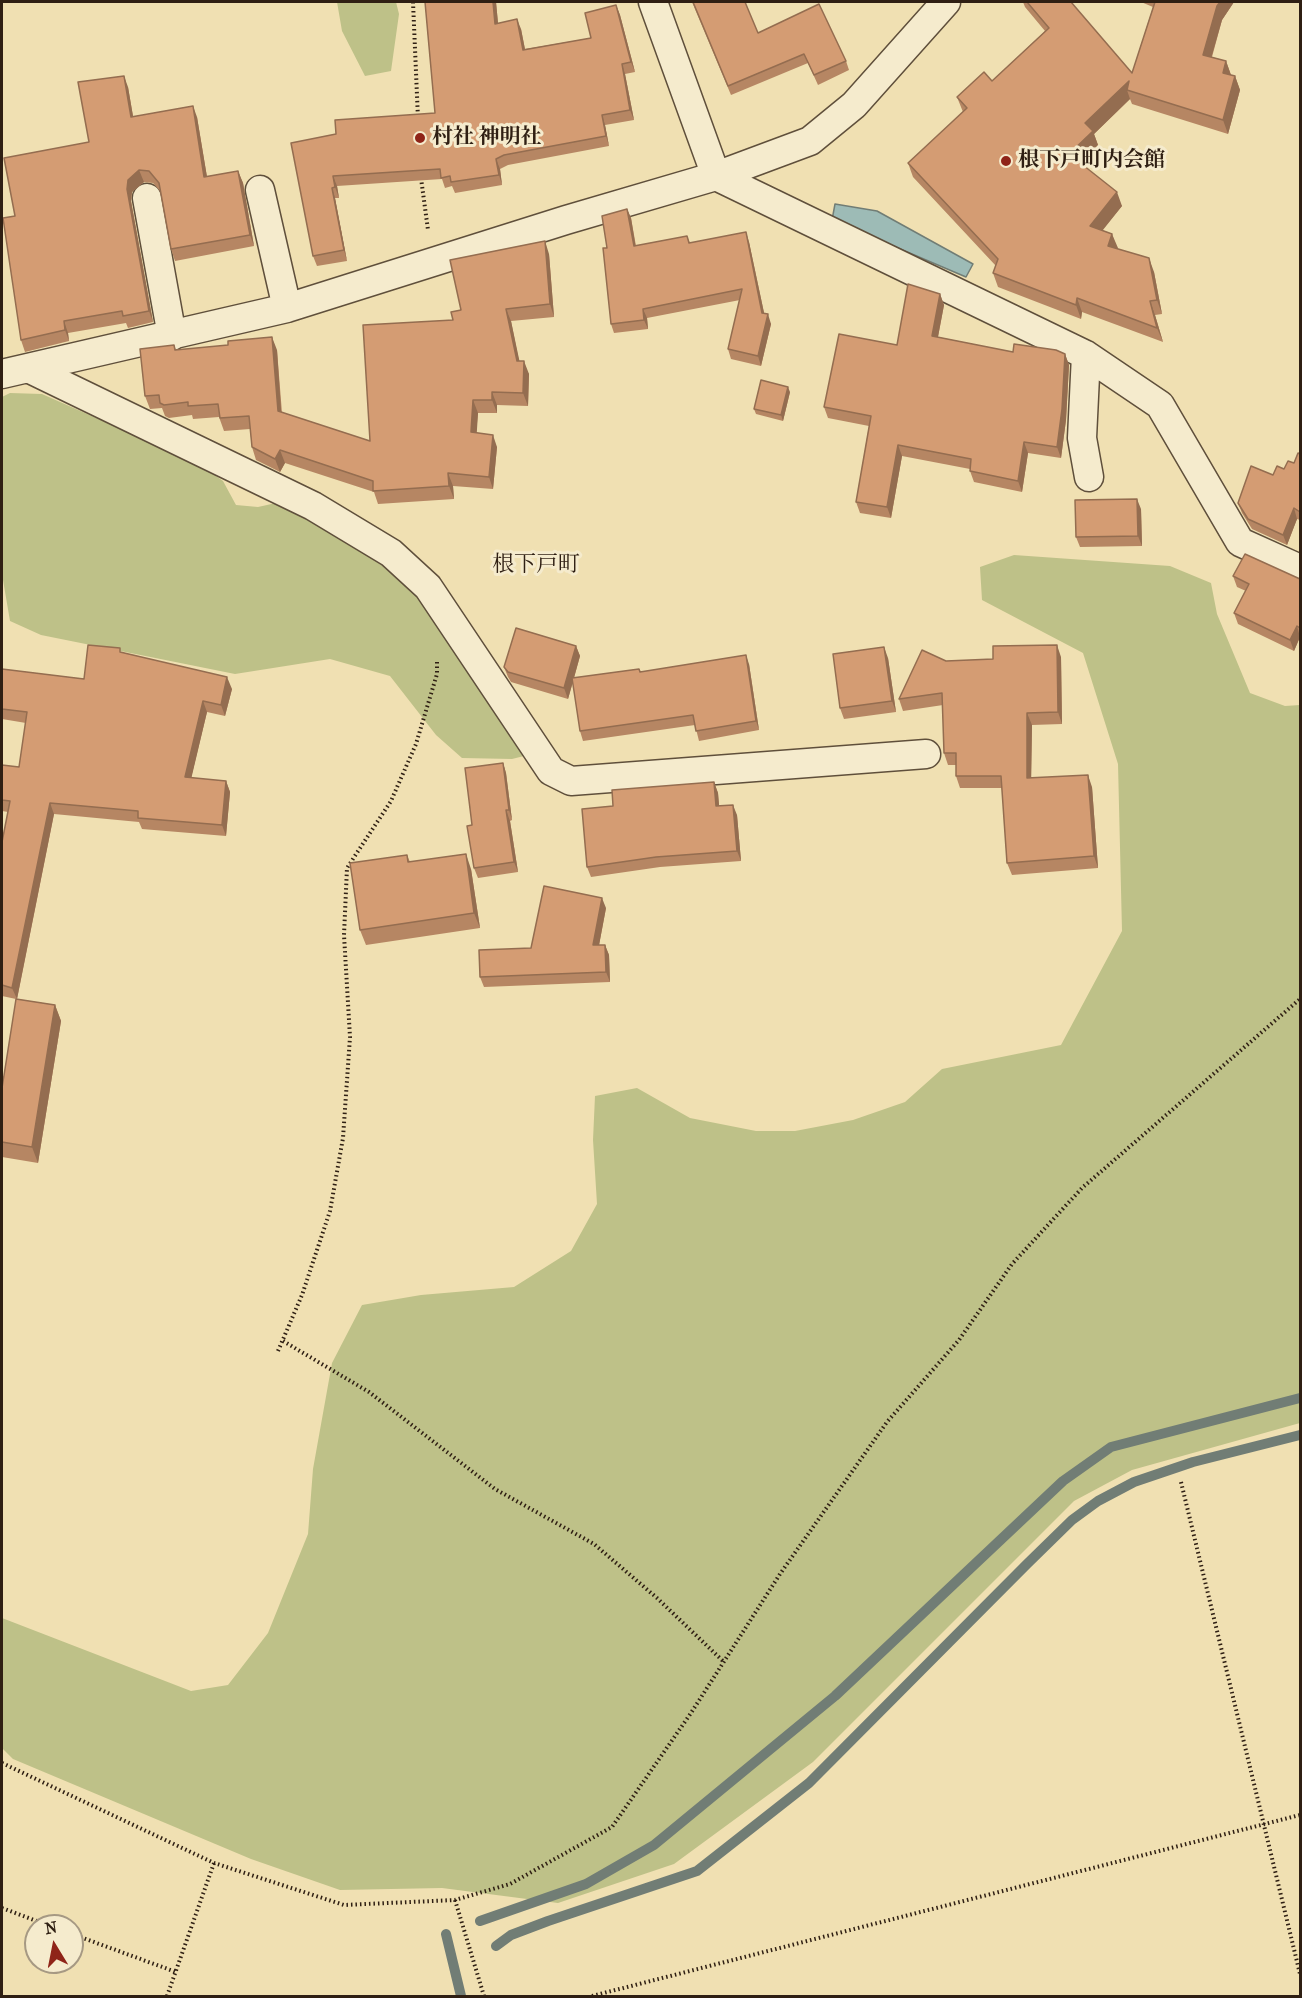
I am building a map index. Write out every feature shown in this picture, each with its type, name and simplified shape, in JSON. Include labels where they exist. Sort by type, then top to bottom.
[{"type":"street","points":[[653,2],[716,176],[1086,355],[1160,405],[1240,542],[1300,569]]},
{"type":"street","points":[[15,371],[287,308],[566,220],[716,176],[810,141],[854,105],[946,2]]},
{"type":"street","points":[[260,190],[287,308]]},
{"type":"street","points":[[147,198],[172,336]]},
{"type":"street","points":[[1086,355],[1082,438],[1089,477]]},
{"type":"street","points":[[15,371],[313,506],[391,554],[428,587],[551,771],[572,781],[926,754]]},
{"type":"path","points":[[413,2],[418,122]]},
{"type":"path","points":[[421,168],[423,203],[433,263]]},
{"type":"path","points":[[278,1351],[302,1295],[330,1211],[343,1138],[350,1037],[344,935],[347,868],[390,801],[416,744],[437,674],[439,604]]},
{"type":"path","points":[[2,1763],[214,1863],[344,1905],[456,1900],[510,1884],[612,1827],[724,1662],[780,1574],[887,1422],[959,1340],[1012,1264],[1082,1188],[1279,1020],[1300,999]]},
{"type":"path","points":[[283,1341],[369,1392],[495,1489],[594,1544],[657,1598],[724,1662]]},
{"type":"path","points":[[1180,1482],[1300,1974]]},
{"type":"path","points":[[592,1996],[1300,1815]]},
{"type":"path","points":[[167,1996],[214,1863]]},
{"type":"path","points":[[456,1900],[483,1996]]},
{"type":"path","points":[[2,1908],[24,1916]]},
{"type":"path","points":[[84,1938],[176,1972]]},
{"type":"green space","points":[[337,2],[396,2],[399,14],[391,71],[365,76],[342,31]]},
{"type":"green space","points":[[10,393],[42,394],[198,463],[223,481],[236,505],[258,507],[276,503],[384,558],[424,597],[524,756],[512,759],[462,758],[436,735],[390,676],[330,659],[235,674],[41,635],[10,621],[2,574],[2,397]]},
{"type":"green space","points":[[1014,555],[1170,566],[1211,583],[1217,614],[1250,693],[1285,706],[1300,705],[1300,1423],[1132,1470],[1074,1501],[813,1762],[674,1864],[558,1903],[442,1888],[340,1890],[251,1859],[13,1759],[2,1748],[2,1618],[191,1691],[228,1685],[268,1633],[308,1534],[313,1469],[332,1363],[362,1305],[421,1295],[514,1287],[571,1251],[597,1204],[593,1140],[595,1096],[637,1088],[690,1118],[756,1131],[795,1131],[853,1120],[905,1102],[942,1069],[1061,1045],[1122,931],[1118,764],[1083,653],[982,600],[980,567]]},
{"type":"water","points":[[835,204],[877,211],[973,264],[966,277],[832,220]]},
{"type":"building","points":[[425,2],[493,2],[495,24],[517,19],[523,50],[591,38],[585,13],[616,5],[631,62],[622,64],[630,110],[602,115],[606,136],[504,155],[496,159],[499,175],[451,182],[450,176],[441,178],[440,169],[333,176],[335,187],[332,188],[344,250],[313,256],[291,143],[336,134],[335,120],[435,113]]},
{"type":"building","points":[[693,2],[745,2],[758,33],[819,4],[846,61],[814,75],[804,54],[728,86]]},
{"type":"building","points":[[1027,2],[1071,2],[1132,73],[1155,2],[1220,2],[1203,55],[1226,61],[1223,73],[1235,76],[1223,120],[1127,90],[1129,81],[1085,123],[1093,131],[1069,154],[1117,192],[1090,226],[1112,234],[1108,246],[1149,258],[1157,300],[1150,301],[1157,328],[1077,298],[1076,305],[993,273],[998,259],[908,163],[967,108],[957,97],[984,72],[992,81],[1049,28]]},
{"type":"building","points":[[124,76],[131,117],[193,106],[204,177],[238,171],[250,235],[171,249],[159,183],[149,171],[139,170],[128,180],[127,189],[149,311],[123,316],[122,311],[64,321],[65,330],[21,340],[3,218],[15,216],[4,158],[89,142],[78,82]]},
{"type":"building","points":[[627,209],[634,246],[687,236],[689,243],[746,232],[762,313],[768,314],[758,356],[728,349],[742,289],[643,309],[644,320],[611,324],[603,248],[607,248],[602,216]]},
{"type":"building","points":[[545,241],[550,304],[506,309],[517,361],[524,361],[523,393],[492,392],[492,400],[473,400],[471,432],[493,435],[489,477],[448,473],[449,486],[373,491],[373,481],[280,450],[275,459],[252,447],[249,416],[220,418],[218,404],[188,406],[188,402],[164,405],[160,403],[159,395],[145,396],[140,349],[174,345],[175,350],[228,345],[228,341],[272,337],[278,411],[370,441],[363,325],[453,320],[451,312],[461,310],[450,260]]},
{"type":"building","points":[[908,284],[940,294],[932,336],[1013,352],[1014,344],[1056,350],[1065,354],[1057,447],[1024,442],[1018,481],[970,471],[971,459],[898,445],[887,507],[856,502],[871,416],[824,407],[839,334],[897,345]]},
{"type":"building","points":[[761,380],[788,387],[781,415],[754,409]]},
{"type":"building","points":[[1298,453],[1300,454],[1300,512],[1294,508],[1283,535],[1248,519],[1238,503],[1251,466],[1273,475],[1277,466],[1284,469],[1288,461],[1294,463]]},
{"type":"building","points":[[1137,499],[1138,536],[1076,537],[1075,500]]},
{"type":"building","points":[[1245,554],[1300,579],[1300,628],[1297,626],[1290,640],[1234,613],[1249,584],[1233,576]]},
{"type":"building","points":[[516,628],[576,646],[564,688],[508,672],[504,667]]},
{"type":"building","points":[[88,645],[120,648],[120,652],[227,677],[221,705],[203,701],[185,777],[226,781],[222,825],[138,818],[138,811],[50,803],[12,988],[2,985],[2,842],[10,801],[2,800],[2,765],[19,767],[27,712],[2,709],[2,669],[84,679]]},
{"type":"building","points":[[1057,645],[1058,712],[1027,713],[1027,778],[1088,775],[1094,856],[1007,863],[1001,776],[956,776],[956,753],[944,753],[942,693],[899,699],[922,650],[946,661],[993,659],[993,646]]},
{"type":"building","points":[[884,647],[892,701],[840,708],[833,654]]},
{"type":"building","points":[[746,655],[756,721],[696,731],[693,715],[580,731],[572,678],[639,669],[640,672]]},
{"type":"building","points":[[503,763],[509,810],[506,810],[514,862],[474,868],[467,826],[472,825],[465,768]]},
{"type":"building","points":[[714,782],[716,806],[733,805],[737,851],[656,857],[587,867],[582,809],[613,806],[612,790]]},
{"type":"building","points":[[466,854],[474,913],[360,930],[350,863],[407,855],[408,862]]},
{"type":"building","points":[[544,886],[602,898],[593,945],[605,945],[606,972],[480,977],[479,950],[531,948]]},
{"type":"building","points":[[16,999],[55,1005],[32,1147],[2,1142],[2,1088]]},
{"type":"waterway","points":[[480,1921],[586,1884],[654,1845],[835,1696],[1063,1481],[1111,1447],[1300,1398]]},
{"type":"waterway","points":[[496,1946],[511,1935],[548,1921],[697,1871],[809,1783],[1072,1520],[1098,1501],[1134,1482],[1193,1462],[1300,1435]]},
{"type":"waterway","points":[[446,1934],[461,1996]]},
{"type":"place","name":"村社 神明社","points":[[420,138]]},
{"type":"place","name":"根下戸町内会館","points":[[1006,161]]},
{"type":"district","name":"根下戸町","points":[[536,566]]}]
